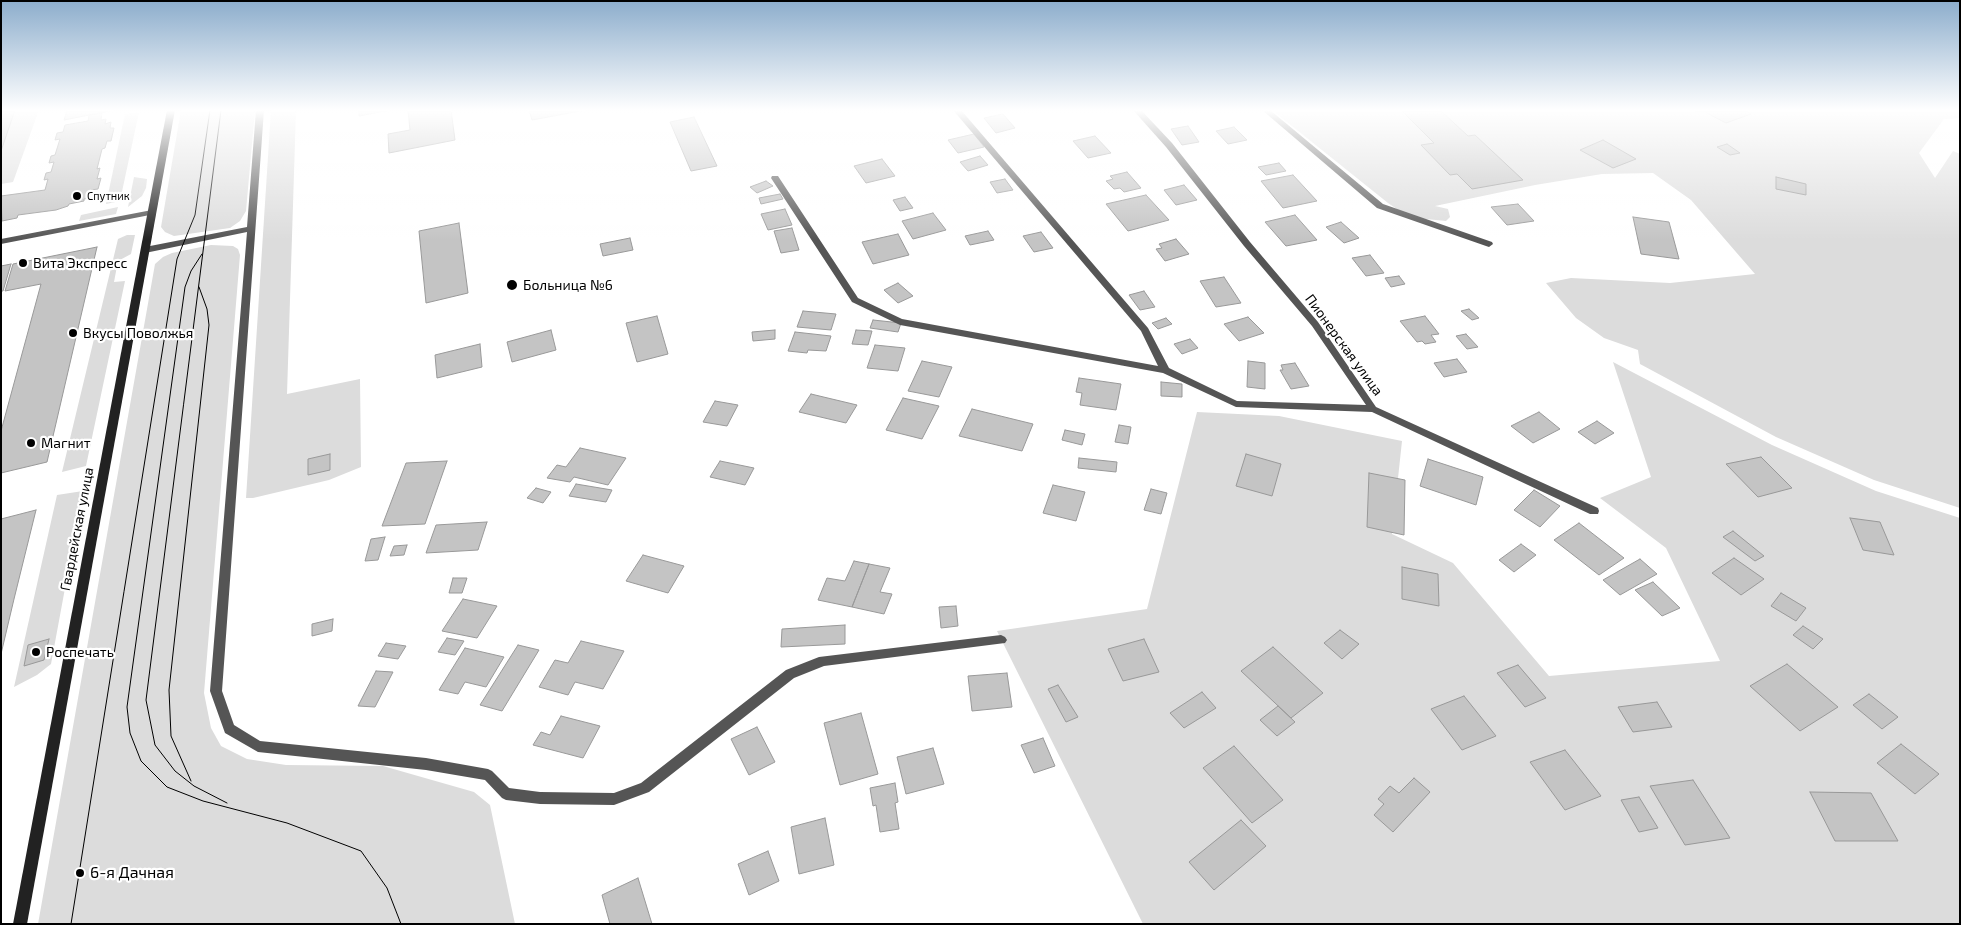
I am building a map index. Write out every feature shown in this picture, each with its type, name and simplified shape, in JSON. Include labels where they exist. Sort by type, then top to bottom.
[{"type":"street","name":"Гвардейская улица","points":[[20,924],[102,472],[163,153]]},
{"type":"street","points":[[257,153],[216,691],[229,729],[258,746],[426,764],[488,775],[506,794],[540,798],[614,800],[645,788],[790,674],[823,661],[1002,640]]},
{"type":"street","points":[[994,153],[1145,330],[1165,370]]},
{"type":"street","name":"Пионерская улица","points":[[1176,153],[1315,324],[1373,408],[1594,511]]},
{"type":"street","points":[[1317,153],[1380,206],[1489,244]]},
{"type":"street","points":[[775,178],[855,300],[900,322],[1165,370],[1236,404],[1373,408]]},
{"type":"street","points":[[1,242],[152,212]]},
{"type":"street","points":[[145,250],[252,228]]},
{"type":"shaded area","points":[[1,153],[23,153],[13,182],[1,184]]},
{"type":"shaded area","points":[[117,153],[130,153],[120,201],[106,204]]},
{"type":"shaded area","points":[[174,153],[251,153],[246,211],[240,221],[230,228],[174,236],[165,232],[161,227]]},
{"type":"shaded area","points":[[268,153],[295,153],[287,394],[360,379],[361,467],[329,480],[246,498]]},
{"type":"shaded area","points":[[1326,153],[1919,153],[1935,178],[1952,153],[1960,154],[1960,508],[1874,480],[1776,437],[1640,364],[1638,350],[1604,338],[1576,318],[1546,283],[1571,278],[1670,283],[1755,274],[1691,200],[1653,173],[1602,174],[1535,185],[1435,206],[1448,209],[1450,217],[1446,221],[1416,218],[1404,214]]},
{"type":"shaded area","points":[[134,177],[147,179],[146,188],[142,196],[128,207]]},
{"type":"shaded area","points":[[118,207],[116,214],[79,221],[81,215]]},
{"type":"shaded area","points":[[127,235],[135,235],[131,254],[118,261],[114,282],[125,281],[86,466],[62,472],[118,239]]},
{"type":"shaded area","points":[[211,245],[233,246],[238,249],[240,255],[204,693],[211,728],[221,746],[247,759],[286,765],[383,766],[474,792],[490,805],[515,924],[38,924],[155,264],[163,257],[172,253]]},
{"type":"shaded area","points":[[1613,362],[1772,445],[1876,491],[1960,518],[1960,924],[1143,924],[997,631],[1147,609],[1197,412],[1279,416],[1402,441],[1392,534],[1453,563],[1549,676],[1720,661],[1666,548],[1600,498],[1651,477]]},
{"type":"shaded area","points":[[83,491],[51,664],[37,675],[14,687],[57,495]]},
{"type":"building","points":[[56,153],[101,153],[97,169],[100,168],[97,179],[101,178],[98,189],[91,190],[89,198],[84,199],[84,201],[69,204],[56,210],[18,215],[17,218],[2,221],[1,196],[45,190],[48,179],[44,180],[46,173],[51,172],[54,162],[49,163],[51,156]]},
{"type":"building","points":[[683,153],[711,153],[717,166],[691,171]]},
{"type":"building","points":[[1084,153],[1110,153],[1088,158]]},
{"type":"building","points":[[1429,153],[1494,153],[1523,180],[1472,189],[1457,174],[1450,175]]},
{"type":"building","points":[[1586,153],[1626,153],[1636,159],[1613,168]]},
{"type":"building","points":[[980,156],[988,165],[968,171],[960,162]]},
{"type":"building","points":[[882,159],[895,176],[866,183],[854,166]]},
{"type":"building","points":[[1279,163],[1286,171],[1266,175],[1258,167]]},
{"type":"building","points":[[1127,172],[1141,188],[1124,192],[1120,188],[1114,189],[1106,181],[1113,179],[1110,176]]},
{"type":"building","points":[[1293,175],[1317,201],[1283,208],[1261,181]]},
{"type":"building","points":[[1776,177],[1806,184],[1806,195],[1776,189]]},
{"type":"building","points":[[1005,179],[1013,190],[997,193],[990,182]]},
{"type":"building","points":[[766,181],[773,186],[757,193],[750,187]]},
{"type":"building","points":[[1184,185],[1197,200],[1176,205],[1164,190]]},
{"type":"building","points":[[780,194],[783,199],[761,204],[759,198]]},
{"type":"building","points":[[1146,195],[1169,220],[1128,231],[1106,204]]},
{"type":"building","points":[[905,197],[913,208],[900,211],[893,200]]},
{"type":"building","points":[[1518,204],[1534,221],[1507,225],[1491,207]]},
{"type":"building","points":[[785,209],[792,225],[768,230],[761,214]]},
{"type":"building","points":[[933,213],[946,230],[913,239],[902,221]]},
{"type":"building","points":[[1295,215],[1317,240],[1286,246],[1265,222]]},
{"type":"building","points":[[1633,217],[1669,222],[1679,259],[1641,254]]},
{"type":"building","points":[[1341,222],[1359,238],[1344,243],[1326,227]]},
{"type":"building","points":[[459,223],[468,293],[426,303],[419,231]]},
{"type":"building","points":[[792,228],[799,250],[781,253],[774,231]]},
{"type":"building","points":[[988,231],[994,240],[970,245],[965,236]]},
{"type":"building","points":[[1041,232],[1053,248],[1034,252],[1023,236]]},
{"type":"building","points":[[898,234],[909,255],[873,264],[862,242]]},
{"type":"building","points":[[630,238],[633,250],[603,256],[600,244]]},
{"type":"building","points":[[1176,239],[1189,254],[1165,261],[1156,249],[1162,248],[1159,244]]},
{"type":"building","points":[[97,247],[47,462],[1,473],[1,431],[41,284],[5,291],[13,264]]},
{"type":"building","points":[[1370,255],[1384,273],[1366,276],[1352,258]]},
{"type":"building","points":[[11,264],[3,291],[1,291],[1,266]]},
{"type":"building","points":[[1399,276],[1405,284],[1391,287],[1385,278]]},
{"type":"building","points":[[1224,277],[1241,303],[1216,307],[1200,281]]},
{"type":"building","points":[[898,283],[913,296],[898,303],[884,290]]},
{"type":"building","points":[[1144,291],[1155,307],[1140,310],[1129,295]]},
{"type":"building","points":[[1469,309],[1479,318],[1472,320],[1461,311]]},
{"type":"building","points":[[803,311],[836,314],[831,330],[797,327]]},
{"type":"building","points":[[657,316],[668,354],[637,362],[626,323]]},
{"type":"building","points":[[1425,316],[1439,334],[1431,335],[1436,342],[1425,344],[1422,341],[1417,342],[1400,321]]},
{"type":"building","points":[[1248,317],[1264,333],[1239,341],[1224,324]]},
{"type":"building","points":[[1166,318],[1172,324],[1158,329],[1152,323]]},
{"type":"building","points":[[873,320],[901,323],[898,332],[870,328]]},
{"type":"building","points":[[551,330],[556,350],[512,362],[507,342]]},
{"type":"building","points":[[775,330],[775,339],[753,341],[752,332]]},
{"type":"building","points":[[856,330],[872,331],[868,345],[852,344]]},
{"type":"building","points":[[795,332],[831,336],[826,351],[808,350],[807,353],[788,351]]},
{"type":"building","points":[[1466,334],[1478,347],[1467,349],[1456,336]]},
{"type":"building","points":[[1190,339],[1198,348],[1182,354],[1174,344]]},
{"type":"building","points":[[480,344],[482,367],[437,378],[435,355]]},
{"type":"building","points":[[875,345],[905,348],[898,371],[867,368]]},
{"type":"building","points":[[1457,359],[1467,372],[1444,377],[1434,363]]},
{"type":"building","points":[[922,361],[952,367],[939,397],[908,391]]},
{"type":"building","points":[[1248,361],[1265,363],[1265,389],[1247,387]]},
{"type":"building","points":[[1295,363],[1309,386],[1291,389],[1280,370],[1283,370],[1281,365]]},
{"type":"building","points":[[1079,378],[1121,384],[1116,410],[1080,405],[1082,393],[1076,392]]},
{"type":"building","points":[[1161,382],[1182,384],[1182,397],[1161,396]]},
{"type":"building","points":[[811,394],[857,405],[846,423],[799,412]]},
{"type":"building","points":[[903,398],[939,406],[922,439],[886,430]]},
{"type":"building","points":[[715,401],[738,405],[727,426],[703,422]]},
{"type":"building","points":[[972,409],[1033,424],[1022,451],[959,436]]},
{"type":"building","points":[[1539,412],[1560,429],[1533,443],[1511,426]]},
{"type":"building","points":[[1597,421],[1614,433],[1595,444],[1578,432]]},
{"type":"building","points":[[1119,425],[1131,427],[1128,444],[1115,442]]},
{"type":"building","points":[[1065,430],[1085,434],[1082,445],[1062,440]]},
{"type":"building","points":[[580,448],[626,458],[608,485],[574,477],[570,482],[547,478],[557,465],[566,467]]},
{"type":"building","points":[[330,454],[330,470],[308,475],[308,459]]},
{"type":"building","points":[[1246,454],[1281,464],[1272,496],[1236,486]]},
{"type":"building","points":[[1761,457],[1792,488],[1758,497],[1726,464]]},
{"type":"building","points":[[1079,458],[1117,462],[1116,472],[1078,468]]},
{"type":"building","points":[[1428,459],[1483,477],[1476,505],[1420,486]]},
{"type":"building","points":[[447,461],[425,524],[382,526],[406,463]]},
{"type":"building","points":[[720,461],[754,468],[745,485],[710,477]]},
{"type":"building","points":[[1369,473],[1405,480],[1404,535],[1367,527]]},
{"type":"building","points":[[576,484],[612,490],[606,502],[569,496]]},
{"type":"building","points":[[1053,485],[1085,492],[1076,521],[1043,513]]},
{"type":"building","points":[[536,488],[551,492],[543,503],[527,498]]},
{"type":"building","points":[[1151,489],[1167,493],[1161,514],[1144,510]]},
{"type":"building","points":[[1534,490],[1560,506],[1540,527],[1514,510]]},
{"type":"building","points":[[36,510],[14,599],[1,654],[1,519]]},
{"type":"building","points":[[1850,518],[1880,522],[1894,555],[1863,550]]},
{"type":"building","points":[[487,522],[478,550],[426,553],[436,525]]},
{"type":"building","points":[[1579,523],[1624,558],[1599,575],[1554,540]]},
{"type":"building","points":[[1733,531],[1764,556],[1755,561],[1723,537]]},
{"type":"building","points":[[385,537],[378,560],[365,561],[371,539]]},
{"type":"building","points":[[1521,544],[1536,555],[1514,572],[1499,560]]},
{"type":"building","points":[[407,545],[404,555],[390,556],[394,546]]},
{"type":"building","points":[[643,555],[684,566],[668,593],[626,581]]},
{"type":"building","points":[[1734,558],[1764,579],[1741,595],[1712,573]]},
{"type":"building","points":[[1640,559],[1657,574],[1620,595],[1603,580]]},
{"type":"building","points":[[854,561],[869,564],[852,607],[818,600],[827,578],[845,581]]},
{"type":"building","points":[[869,564],[890,568],[880,592],[892,594],[884,614],[852,607]]},
{"type":"building","points":[[1402,567],[1438,574],[1439,606],[1402,599]]},
{"type":"building","points":[[453,578],[467,578],[462,593],[449,593]]},
{"type":"building","points":[[1653,582],[1680,608],[1662,616],[1635,590]]},
{"type":"building","points":[[1781,593],[1806,608],[1796,621],[1771,606]]},
{"type":"building","points":[[463,599],[497,606],[477,638],[442,631]]},
{"type":"building","points":[[956,606],[958,626],[941,628],[939,607]]},
{"type":"building","points":[[333,619],[332,631],[312,636],[312,624]]},
{"type":"building","points":[[845,625],[845,644],[781,647],[782,629]]},
{"type":"building","points":[[1803,626],[1823,639],[1813,649],[1793,635]]},
{"type":"building","points":[[1340,630],[1359,644],[1342,659],[1324,643]]},
{"type":"building","points":[[447,638],[464,641],[455,655],[438,652]]},
{"type":"building","points":[[49,639],[44,660],[24,666],[28,645]]},
{"type":"building","points":[[1144,639],[1159,672],[1123,681],[1108,649]]},
{"type":"building","points":[[581,641],[624,651],[603,689],[575,682],[568,695],[539,687],[555,660],[568,663]]},
{"type":"building","points":[[386,643],[406,646],[398,659],[378,656]]},
{"type":"building","points":[[518,645],[539,650],[502,711],[480,705]]},
{"type":"building","points":[[1273,647],[1323,693],[1291,718],[1241,671]]},
{"type":"building","points":[[465,648],[504,657],[486,687],[465,682],[458,694],[439,690]]},
{"type":"building","points":[[1787,664],[1838,707],[1800,731],[1750,686]]},
{"type":"building","points":[[1518,665],[1546,698],[1525,707],[1497,673]]},
{"type":"building","points":[[376,671],[393,672],[375,707],[358,706]]},
{"type":"building","points":[[1007,673],[1012,707],[972,711],[968,676]]},
{"type":"building","points":[[1058,685],[1078,717],[1066,722],[1048,689]]},
{"type":"building","points":[[1202,692],[1216,708],[1184,728],[1170,713]]},
{"type":"building","points":[[1869,694],[1898,717],[1882,729],[1853,705]]},
{"type":"building","points":[[1464,696],[1496,736],[1462,750],[1431,709]]},
{"type":"building","points":[[1657,702],[1672,727],[1633,732],[1618,707]]},
{"type":"building","points":[[1278,706],[1295,722],[1277,736],[1260,720]]},
{"type":"building","points":[[861,713],[878,774],[840,785],[824,723]]},
{"type":"building","points":[[561,716],[600,726],[583,758],[533,745],[541,732],[550,735]]},
{"type":"building","points":[[757,727],[775,762],[749,775],[731,739]]},
{"type":"building","points":[[1043,738],[1055,766],[1034,773],[1021,745]]},
{"type":"building","points":[[1901,744],[1939,774],[1915,794],[1877,763]]},
{"type":"building","points":[[1234,746],[1283,800],[1252,823],[1203,768]]},
{"type":"building","points":[[933,748],[944,784],[906,794],[897,757]]},
{"type":"building","points":[[1565,750],[1601,796],[1565,810],[1530,762]]},
{"type":"building","points":[[1414,778],[1430,792],[1393,832],[1374,815],[1384,804],[1378,799],[1390,786],[1399,793]]},
{"type":"building","points":[[1693,780],[1730,838],[1685,845],[1650,786]]},
{"type":"building","points":[[895,783],[898,802],[895,803],[899,829],[880,832],[876,805],[873,806],[870,788]]},
{"type":"building","points":[[1810,792],[1871,793],[1898,841],[1835,841]]},
{"type":"building","points":[[1639,797],[1658,828],[1639,832],[1621,800]]},
{"type":"building","points":[[825,818],[834,865],[799,874],[791,827]]},
{"type":"building","points":[[1241,820],[1266,846],[1214,890],[1189,862]]},
{"type":"building","points":[[768,851],[779,881],[749,895],[738,864]]},
{"type":"building","points":[[638,878],[652,924],[610,924],[602,895]]},
{"type":"tram line","points":[[71,924],[177,259],[195,215],[204,153]]},
{"type":"tram line","points":[[216,153],[146,700],[155,745],[175,771],[194,786],[227,803]]},
{"type":"tram line","points":[[202,254],[191,271],[185,287],[127,707],[130,733],[141,761],[167,787],[203,801],[287,823],[361,851],[387,888],[401,924]]},
{"type":"tram line","points":[[191,781],[171,736],[169,690],[209,325],[207,309],[199,287]]},
{"type":"place","name":"Спутник","points":[[77,196]]},
{"type":"place","name":"Вита Экспресс","points":[[23,263]]},
{"type":"place","name":"Больница №6","points":[[512,285]]},
{"type":"place","name":"Вкусы Поволжья","points":[[73,333]]},
{"type":"place","name":"Магнит","points":[[31,443]]},
{"type":"place","name":"Роспечать","points":[[36,652]]},
{"type":"place","name":"6-я Дачная","points":[[80,873]]}]
